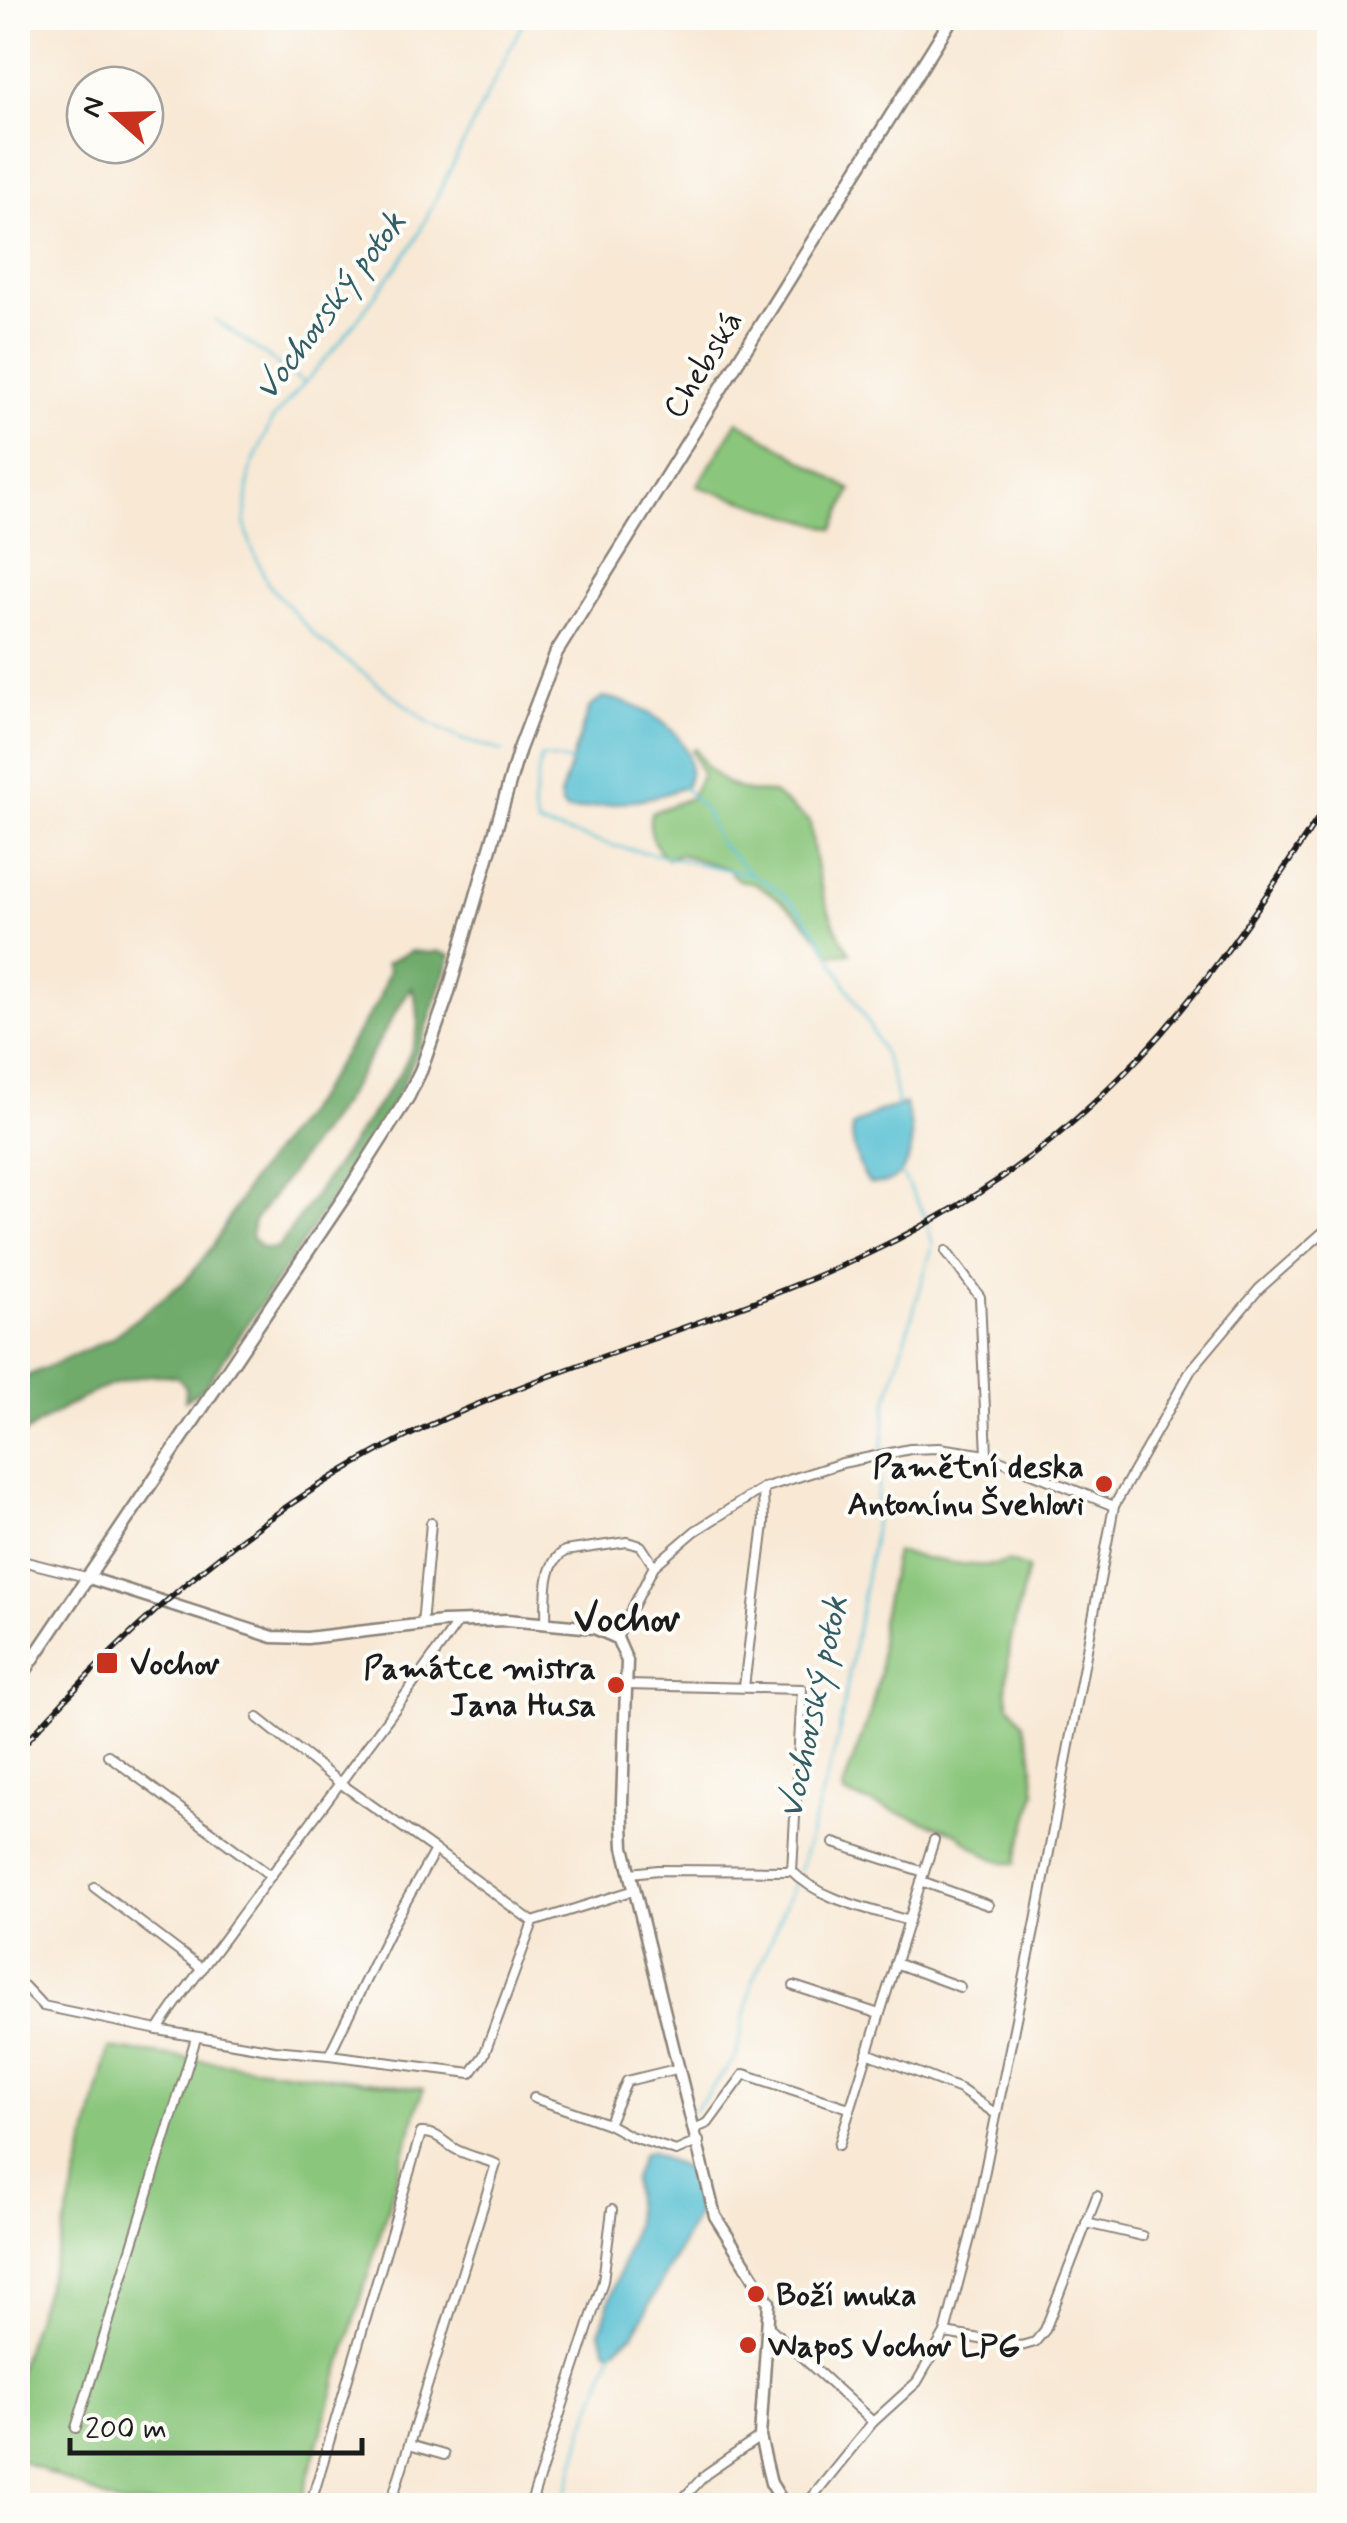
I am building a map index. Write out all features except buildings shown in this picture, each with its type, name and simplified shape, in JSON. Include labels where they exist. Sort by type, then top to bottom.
[{"type":"main road","name":"Chebská","points":[[18,1681],[408,1097],[447,998],[518,754],[556,653],[583,604],[952,18]]},
{"type":"street","points":[[806,2506],[873,2422],[917,2382],[945,2333],[971,2239],[1114,1506],[1191,1370],[1259,1288],[1330,1226]]},
{"type":"street","points":[[946,1251],[980,1297],[987,1455]]},
{"type":"street","points":[[617,1638],[654,1566],[695,1532],[763,1488],[842,1463],[910,1448],[987,1455],[1114,1506]]},
{"type":"street","points":[[744,1688],[764,1524],[763,1488]]},
{"type":"street","points":[[422,1625],[431,1523]]},
{"type":"street","points":[[546,1624],[550,1570],[558,1555],[628,1542],[640,1546],[654,1566]]},
{"type":"street","points":[[18,1560],[86,1577],[274,1637],[307,1638],[458,1622],[594,1628],[617,1638],[626,1661],[622,1824],[631,1873],[716,2216],[769,2302],[760,2437],[770,2482],[785,2506]]},
{"type":"street","points":[[158,2030],[458,1622]]},
{"type":"street","points":[[626,1684],[802,1688],[792,1870],[801,1881],[835,1897],[908,1921]]},
{"type":"street","points":[[258,1718],[340,1784],[533,1922]]},
{"type":"street","points":[[108,1755],[270,1876]]},
{"type":"street","points":[[838,2145],[934,1840]]},
{"type":"street","points":[[834,1843],[923,1876],[988,1906]]},
{"type":"street","points":[[328,2055],[435,1850]]},
{"type":"street","points":[[631,1873],[792,1870]]},
{"type":"street","points":[[94,1887],[202,1969]]},
{"type":"street","points":[[533,1922],[635,1890]]},
{"type":"street","points":[[24,1986],[43,2006],[196,2038],[471,2073],[484,2056],[533,1922]]},
{"type":"street","points":[[895,1963],[960,1987]]},
{"type":"street","points":[[794,1986],[879,2014]]},
{"type":"street","points":[[76,2428],[196,2038]]},
{"type":"street","points":[[867,2052],[960,2090],[996,2114]]},
{"type":"street","points":[[608,2124],[626,2082],[680,2068]]},
{"type":"street","points":[[696,2128],[708,2124],[744,2074],[849,2108]]},
{"type":"street","points":[[534,2098],[676,2151],[699,2141]]},
{"type":"street","points":[[310,2506],[421,2133],[426,2132],[445,2139],[452,2148],[496,2164],[390,2506]]},
{"type":"street","points":[[945,2333],[1021,2346],[1034,2342],[1044,2330],[1097,2196]]},
{"type":"street","points":[[530,2506],[603,2281],[612,2210]]},
{"type":"street","points":[[1086,2223],[1142,2236]]},
{"type":"street","points":[[767,2324],[873,2422]]},
{"type":"street","points":[[676,2506],[706,2474],[760,2437]]},
{"type":"street","points":[[409,2444],[444,2455]]},
{"type":"green space","points":[[738,421],[851,490],[834,529],[697,486]]},
{"type":"green space","points":[[695,749],[708,768],[727,784],[750,792],[773,793],[810,822],[822,890],[850,953],[830,955],[817,935],[790,909],[761,887],[735,878],[729,869],[679,854],[667,859],[658,849],[651,832],[651,813],[690,798],[702,774],[692,751]]},
{"type":"green space","points":[[411,951],[437,951],[451,956],[420,1047],[387,1116],[205,1387],[185,1400],[186,1388],[177,1377],[157,1375],[115,1384],[52,1415],[18,1438],[18,1380],[110,1339],[185,1281],[212,1247],[251,1180],[316,1097],[378,1001],[389,970],[386,963]],"holes":[[[411,987],[417,1030],[402,1070],[278,1248],[259,1246],[251,1236],[254,1221],[343,1102]]]},
{"type":"green space","points":[[896,1552],[969,1565],[1007,1561],[1028,1568],[1010,1644],[1006,1691],[1031,1747],[1036,1792],[1015,1864],[984,1854],[958,1833],[844,1794],[880,1672],[881,1621]]},
{"type":"green space","points":[[109,2048],[423,2089],[300,2505],[120,2505],[18,2459],[18,2370],[62,2238]]},
{"type":"water","points":[[603,697],[652,715],[679,739],[687,753],[689,769],[685,787],[658,796],[577,810],[568,811],[562,806],[560,796],[589,708]]},
{"type":"water","points":[[905,1104],[911,1144],[904,1169],[884,1183],[869,1183],[856,1156],[852,1127],[879,1111]]},
{"type":"water","points":[[649,2152],[687,2169],[694,2177],[699,2211],[634,2334],[612,2351],[606,2349],[600,2332],[635,2223],[633,2179],[642,2155]]},
{"type":"waterway","name":"Vochovský potok","points":[[503,751],[460,739],[431,724],[318,639],[268,584],[245,524],[250,470],[272,420],[342,340],[414,243],[525,18]]},
{"type":"waterway","points":[[216,320],[304,383]]},
{"type":"waterway","name":"Vochovský potok","points":[[573,762],[541,757],[533,807],[538,825],[752,875],[797,908],[830,955]]},
{"type":"waterway","points":[[683,787],[706,812],[719,842],[752,875]]},
{"type":"waterway","name":"Vochovský potok","points":[[832,960],[881,1050],[895,1087],[897,1105]]},
{"type":"waterway","name":"Vochovský potok","points":[[882,1451],[887,1401],[933,1245],[924,1214],[901,1173]]},
{"type":"waterway","name":"Vochovský potok","points":[[799,1872],[837,1743],[873,1538],[881,1459]]},
{"type":"waterway","name":"Vochovský potok","points":[[694,2111],[736,2057],[752,1984],[796,1879]]},
{"type":"waterway","name":"Vochovský potok","points":[[684,2144],[688,2128]]},
{"type":"waterway","name":"Vochovský potok","points":[[563,2506],[586,2424],[613,2350]]},
{"type":"railway","points":[[18,1751],[108,1656],[205,1568],[257,1528],[367,1457],[497,1396],[718,1315],[862,1256],[932,1221],[998,1180],[1051,1140],[1143,1054],[1222,958],[1330,800]]},
{"type":"place","name":"Pamětní deska Antonínu Švehlovi","points":[[1104,1484]]},
{"type":"place","name":"Vochov","points":[[107,1663]]},
{"type":"place","name":"Památce mistra Jana Husa","points":[[616,1685]]},
{"type":"place","name":"Boží muka","points":[[756,2294]]},
{"type":"place","name":"Wapos Vochov LPG","points":[[748,2345]]},
{"type":"district","name":"Vochov","points":[[627,1618]]}]
